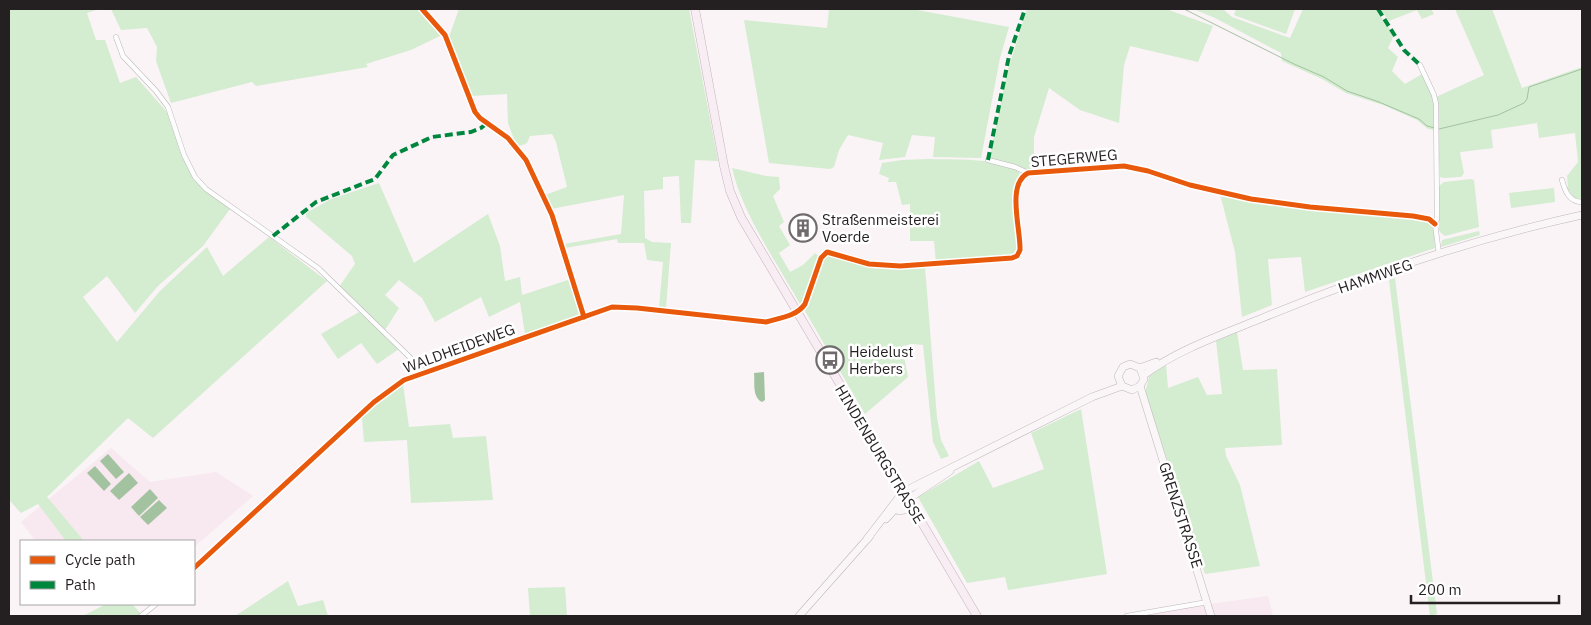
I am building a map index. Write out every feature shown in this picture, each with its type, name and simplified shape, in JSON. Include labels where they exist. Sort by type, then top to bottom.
[{"type":"main road","name":"HINDENBURGSTRASSE","points":[[695,9],[724,166],[730,191],[741,217],[796,313],[977,616]]},
{"type":"main road","name":"HAMMWEG","points":[[799,616],[867,539],[907,499],[940,472],[958,465],[1120,383],[1119,372],[1123,367],[1130,364],[1142,371],[1227,332],[1356,282],[1519,230],[1582,215]]},
{"type":"main road","points":[[1120,383],[1132,390],[1140,386],[1144,379],[1142,371]]},
{"type":"main road","name":"GRENZSTRASSE","points":[[1140,386],[1211,616]]},
{"type":"main road","name":"GRENZSTRASSE","points":[[1132,390],[1138,396],[1148,415]]},
{"type":"main road","name":"HAMMWEG","points":[[867,539],[899,511],[907,499],[958,465]]},
{"type":"street","points":[[422,9],[445,35],[475,112],[480,118],[508,138],[526,160],[552,215],[584,316]]},
{"type":"street","points":[[116,37],[123,56],[156,91],[168,107],[184,155],[195,177],[206,189],[318,268],[425,372]]},
{"type":"street","points":[[1420,65],[1434,95],[1436,104],[1437,219],[1435,224],[1439,254]]},
{"type":"street","name":"STEGERWEG","points":[[988,160],[1015,167],[1028,173]]},
{"type":"street","name":"STEGERWEG","points":[[796,313],[802,310],[821,258],[827,252],[868,264],[900,266],[1012,258],[1017,256],[1020,246],[1016,195],[1018,182],[1023,175],[1028,173],[1114,166],[1136,167],[1190,185],[1250,199],[1310,207],[1413,216],[1429,219],[1435,224]]},
{"type":"street","points":[[1562,180],[1567,195],[1577,202],[1582,202]]},
{"type":"street","name":"WALDHEIDEWEG","points":[[195,567],[219,542],[390,389],[404,380],[612,307],[766,322],[796,313]]},
{"type":"street","points":[[1127,616],[1208,602]]},
{"type":"street","points":[[140,616],[155,605]]},
{"type":"shaded area","points":[[9,9],[99,9],[87,13],[96,40],[105,40],[120,83],[136,77],[167,112],[181,153],[194,180],[230,209],[203,246],[158,286],[135,313],[107,276],[83,297],[117,342],[160,291],[207,247],[223,276],[269,237],[327,281],[153,438],[128,418],[47,497],[83,540],[65,540],[38,504],[21,513],[9,500]]},
{"type":"shaded area","points":[[111,9],[418,9],[442,35],[411,50],[366,64],[368,67],[256,86],[252,82],[171,103],[156,61],[157,47],[147,28],[121,30]]},
{"type":"shaded area","points":[[459,9],[689,9],[718,161],[695,160],[691,223],[681,223],[679,176],[663,177],[663,189],[644,191],[645,238],[652,242],[671,243],[666,308],[659,308],[663,262],[647,260],[644,243],[618,243],[617,239],[565,248],[564,244],[621,234],[624,195],[551,209],[545,195],[567,187],[556,142],[552,134],[530,136],[527,143],[517,147],[508,123],[507,94],[471,96],[449,37]]},
{"type":"shaded area","points":[[829,9],[912,9],[1009,27],[1000,58],[981,158],[933,157],[935,137],[912,135],[905,157],[879,160],[883,143],[848,135],[839,150],[834,167],[830,169],[769,163],[744,20],[827,28]]},
{"type":"shaded area","points":[[1027,9],[1166,9],[1213,26],[1198,62],[1130,46],[1124,65],[1119,123],[1080,110],[1049,88],[1034,137],[1034,171],[1027,171],[990,158],[990,156],[1007,73]]},
{"type":"shaded area","points":[[1193,9],[1223,9],[1232,17],[1290,38],[1303,9],[1376,9],[1394,35],[1388,48],[1398,57],[1392,71],[1405,84],[1422,74],[1434,99],[1434,130],[1428,129],[1417,120],[1383,105],[1346,93],[1322,79],[1282,61],[1281,53],[1215,18]]},
{"type":"shaded area","points":[[1236,9],[1295,9],[1286,34],[1234,15]]},
{"type":"shaded area","points":[[1380,9],[1431,9],[1434,14],[1422,19],[1417,10],[1389,21]]},
{"type":"shaded area","points":[[1455,9],[1492,9],[1522,88],[1582,67],[1582,200],[1574,198],[1566,187],[1568,187],[1567,176],[1578,162],[1575,133],[1539,138],[1537,123],[1491,130],[1493,148],[1461,152],[1464,173],[1461,177],[1440,177],[1436,97],[1484,75]]},
{"type":"shaded area","points":[[929,159],[989,162],[1011,167],[1020,172],[1015,194],[1018,247],[1016,255],[936,263],[934,241],[910,241],[910,204],[902,205],[896,182],[888,182],[889,178],[879,174],[882,163]]},
{"type":"shaded area","points":[[732,168],[779,177],[780,189],[773,196],[784,222],[779,226],[790,245],[779,253],[790,272],[803,265],[815,253],[818,256],[802,304],[800,304],[752,220]]},
{"type":"shaded area","points":[[1474,180],[1479,227],[1445,236],[1439,230],[1439,186],[1444,182]]},
{"type":"shaded area","points":[[379,183],[414,263],[488,214],[500,246],[505,281],[520,277],[522,295],[571,279],[581,315],[525,334],[520,302],[489,317],[481,297],[435,322],[422,298],[399,280],[385,295],[399,308],[385,330],[339,287],[355,264],[352,256],[306,217],[306,213],[331,199]]},
{"type":"shaded area","points":[[1554,188],[1555,202],[1511,208],[1509,193]]},
{"type":"shaded area","points":[[1220,194],[1298,207],[1424,219],[1431,222],[1435,248],[1305,292],[1301,257],[1268,259],[1272,305],[1242,317],[1235,252]]},
{"type":"shaded area","points":[[1479,231],[1480,235],[1441,247],[1442,240]]},
{"type":"shaded area","points":[[830,255],[864,266],[925,267],[937,418],[941,440],[949,456],[941,459],[933,442],[923,345],[902,346],[908,377],[865,414],[805,311],[822,261],[826,256]]},
{"type":"shaded area","points":[[1395,278],[1437,614],[1430,616],[1389,280]]},
{"type":"shaded area","points":[[359,312],[399,349],[377,364],[361,343],[338,359],[321,334]]},
{"type":"shaded area","points":[[1237,332],[1243,370],[1277,369],[1282,445],[1225,448],[1226,456],[1240,485],[1260,566],[1205,574],[1145,393],[1150,373],[1166,364],[1168,388],[1198,377],[1207,395],[1222,394],[1216,341]]},
{"type":"shaded area","points":[[764,372],[765,400],[762,402],[755,393],[754,373]]},
{"type":"shaded area","points":[[403,384],[409,427],[450,424],[453,438],[486,436],[493,500],[411,503],[407,440],[364,442],[362,418]]},
{"type":"shaded area","points":[[1081,409],[1107,574],[1008,590],[1005,577],[967,583],[918,497],[979,461],[993,488],[1044,469],[1031,433]]},
{"type":"shaded area","points":[[111,448],[150,482],[216,472],[253,496],[195,546],[195,540],[35,540],[21,522]]},
{"type":"shaded area","points":[[108,454],[124,472],[116,479],[100,461]]},
{"type":"shaded area","points":[[95,466],[111,484],[104,491],[87,473]]},
{"type":"shaded area","points":[[129,473],[138,483],[119,500],[110,491]]},
{"type":"shaded area","points":[[150,489],[158,498],[139,516],[131,507]]},
{"type":"shaded area","points":[[159,500],[167,508],[148,525],[140,517]]},
{"type":"shaded area","points":[[288,581],[298,606],[323,600],[328,616],[235,616]]},
{"type":"shaded area","points":[[565,587],[567,616],[530,616],[528,588]]},
{"type":"shaded area","points":[[1268,596],[1273,616],[1144,616],[1203,605]]},
{"type":"shaded area","points":[[104,605],[133,605],[143,616],[83,616]]},
{"type":"waterway","points":[[1184,9],[1324,77],[1347,91],[1379,102],[1419,119],[1427,126],[1435,128]]},
{"type":"waterway","points":[[1439,129],[1498,115],[1524,103],[1527,99],[1529,87],[1582,69]]},
{"type":"marked path","points":[[988,160],[1009,56],[1025,9]]},
{"type":"marked path","points":[[1378,9],[1404,50],[1420,65]]},
{"type":"marked path","points":[[273,236],[316,202],[375,179],[393,155],[432,137],[471,132],[487,123]]},
{"type":"cycle path","points":[[422,9],[445,35],[475,112],[480,118],[508,138],[526,160],[552,215],[584,317]]},
{"type":"cycle path","points":[[195,567],[374,402],[404,380],[612,307],[766,322],[782,318],[798,311],[805,304],[821,258],[827,252],[869,264],[900,266],[1012,258],[1017,256],[1020,250],[1016,197],[1021,179],[1028,173],[1124,166],[1148,171],[1190,185],[1251,199],[1310,207],[1413,216],[1429,219],[1435,224]]},
{"type":"place","name":"Straßenmeisterei Voerde","points":[[803,228]]},
{"type":"place","name":"Heidelust Herbers","points":[[830,360]]}]
